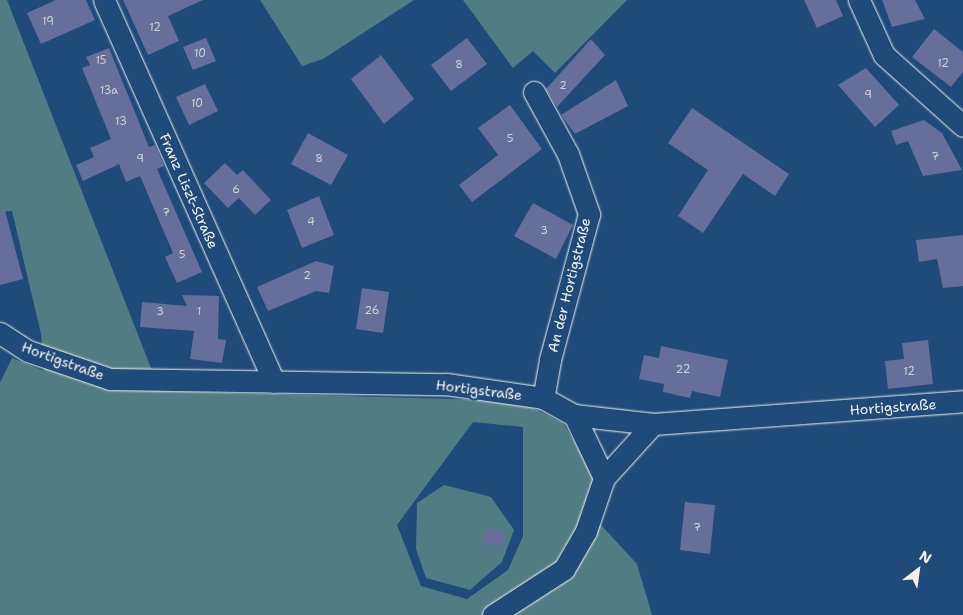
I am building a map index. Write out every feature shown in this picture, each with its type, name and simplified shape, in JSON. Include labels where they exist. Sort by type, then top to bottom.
[{"type":"street","name":"Franz Liszt-Straße","points":[[104,0],[274,382]]},
{"type":"street","points":[[859,0],[884,55],[963,126]]},
{"type":"street","name":"An der Hortigstraße","points":[[534,92],[568,154],[589,214],[550,360],[543,398]]},
{"type":"street","name":"Hortigstraße","points":[[0,333],[28,351],[110,379],[446,384],[543,398],[574,415],[653,424],[963,402]]},
{"type":"street","points":[[574,415],[604,478]]},
{"type":"street","points":[[493,615],[564,569],[586,531],[604,478],[653,424]]},
{"type":"green space","points":[[0,0],[7,0],[160,391],[519,401],[563,423],[593,474],[590,513],[637,564],[652,615],[0,615],[0,383],[12,358],[44,371],[41,334],[12,211],[0,212]],"holes":[[[473,422],[523,427],[523,536],[508,570],[467,599],[421,586],[397,525]]]},
{"type":"green space","points":[[260,0],[414,0],[323,59],[302,66]]},
{"type":"green space","points":[[463,0],[627,0],[555,73],[533,51],[513,68]]},
{"type":"green space","points":[[444,485],[491,497],[514,530],[502,562],[470,590],[426,578],[416,549],[417,503]]},
{"type":"building","points":[[56,0],[86,0],[95,20],[41,44],[27,13]]},
{"type":"building","points":[[123,0],[203,0],[168,16],[179,41],[148,55]]},
{"type":"building","points":[[804,0],[836,0],[843,16],[817,28]]},
{"type":"building","points":[[882,0],[915,0],[925,19],[892,27]]},
{"type":"building","points":[[934,29],[963,52],[963,72],[951,87],[912,57]]},
{"type":"building","points":[[206,38],[216,61],[193,70],[183,47]]},
{"type":"building","points":[[467,38],[487,64],[451,91],[431,65]]},
{"type":"building","points":[[591,39],[605,55],[557,107],[546,89]]},
{"type":"building","points":[[109,48],[149,147],[155,145],[164,166],[157,169],[202,272],[177,283],[165,257],[173,253],[140,176],[126,182],[119,164],[83,181],[76,165],[94,157],[90,148],[111,139],[82,68],[90,65],[86,57]]},
{"type":"building","points":[[381,55],[414,99],[384,124],[351,79]]},
{"type":"building","points":[[866,68],[899,105],[875,127],[838,85]]},
{"type":"building","points":[[616,80],[628,106],[575,134],[561,115]]},
{"type":"building","points":[[205,84],[218,111],[189,125],[176,97]]},
{"type":"building","points":[[510,105],[542,149],[472,202],[459,185],[498,155],[478,128]]},
{"type":"building","points":[[692,108],[789,174],[775,196],[743,174],[703,233],[678,216],[708,170],[668,143]]},
{"type":"building","points":[[924,120],[942,133],[962,170],[923,176],[908,141],[896,145],[891,131]]},
{"type":"building","points":[[308,133],[348,155],[331,185],[291,164]]},
{"type":"building","points":[[225,163],[237,175],[243,170],[271,200],[255,215],[239,198],[228,208],[204,183]]},
{"type":"building","points":[[319,196],[334,235],[302,248],[287,210]]},
{"type":"building","points":[[533,203],[573,225],[556,259],[514,236]]},
{"type":"building","points":[[5,210],[23,279],[0,285],[0,211]]},
{"type":"building","points":[[963,235],[963,286],[943,288],[937,259],[919,262],[916,240]]},
{"type":"building","points":[[316,261],[334,266],[329,293],[316,291],[268,311],[257,287]]},
{"type":"building","points":[[362,288],[389,292],[383,333],[356,329]]},
{"type":"building","points":[[182,295],[219,296],[218,339],[226,340],[222,363],[190,359],[194,331],[140,327],[142,302],[187,306]]},
{"type":"building","points":[[928,340],[933,384],[888,389],[885,361],[904,359],[902,343]]},
{"type":"building","points":[[661,346],[728,360],[720,397],[692,391],[690,398],[663,392],[664,384],[639,379],[644,355],[659,358]]},
{"type":"building","points":[[685,502],[715,505],[710,554],[680,550]]},
{"type":"building","points":[[484,529],[504,531],[503,546],[483,544]]}]
